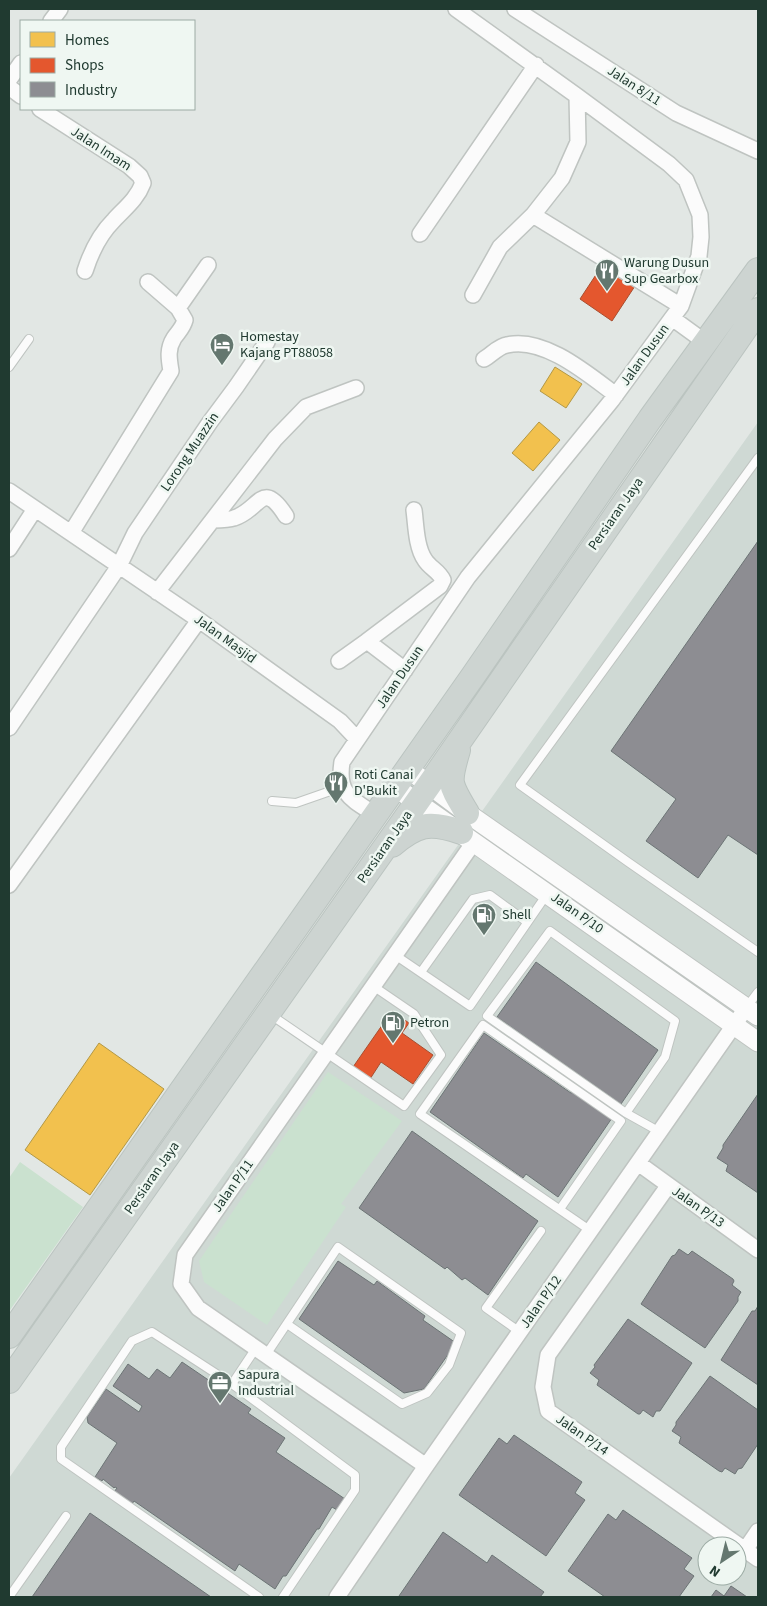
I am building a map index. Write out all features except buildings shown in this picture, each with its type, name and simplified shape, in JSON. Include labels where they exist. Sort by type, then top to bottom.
[{"type":"main road","name":"Persiaran Jaya","points":[[9,1336],[376,815],[650,419],[758,270]]},
{"type":"main road","name":"Persiaran Jaya","points":[[9,1381],[423,793],[758,310]]},
{"type":"main road","points":[[375,860],[407,833],[420,827],[436,825],[468,829],[451,784],[451,776],[463,734]]},
{"type":"street","points":[[52,20],[60,9]]},
{"type":"street","name":"Jalan Dusun","points":[[357,739],[468,577],[616,395],[676,312],[699,256],[701,237],[700,215],[686,180],[669,164],[456,9]]},
{"type":"street","name":"Jalan 8/11","points":[[515,9],[676,113],[758,151]]},
{"type":"street","points":[[9,80],[20,64]]},
{"type":"street","points":[[420,234],[536,66]]},
{"type":"street","points":[[9,87],[20,95]]},
{"type":"street","points":[[473,295],[500,247],[533,215],[562,178],[578,142],[577,96]]},
{"type":"street","name":"Jalan Imam","points":[[52,112],[129,166],[140,176],[143,183],[140,192],[133,201],[100,236],[91,253],[85,271]]},
{"type":"street","points":[[533,215],[676,312],[705,342]]},
{"type":"street","points":[[178,308],[208,265]]},
{"type":"street","points":[[71,533],[171,371],[169,348],[183,327],[185,320],[178,308],[148,282]]},
{"type":"street","name":"Lorong Muazzin","points":[[9,728],[119,566],[135,533],[266,342]]},
{"type":"street","points":[[484,359],[506,345],[528,344],[564,357],[616,395]]},
{"type":"street","points":[[157,592],[275,439],[306,407],[356,388]]},
{"type":"street","name":"Jalan Masjid","points":[[9,491],[198,620],[340,721],[357,739]]},
{"type":"street","points":[[214,520],[234,518],[262,498],[270,498],[278,503],[286,516]]},
{"type":"street","points":[[9,549],[35,509]]},
{"type":"street","points":[[339,661],[440,586],[443,580],[440,574],[422,556],[414,510]]},
{"type":"street","points":[[9,885],[198,620]]},
{"type":"street","points":[[366,641],[405,670]]},
{"type":"street","points":[[357,739],[342,762],[340,774],[342,787],[348,796],[376,815]]},
{"type":"street","name":"Jalan P/10","points":[[401,778],[423,793],[548,892],[758,1042]]},
{"type":"street","name":"Jalan P/10","points":[[468,829],[752,1012]]},
{"type":"street","name":"Jalan P/11","points":[[426,1466],[198,1308],[181,1284],[184,1255],[374,986],[395,954],[468,829]]},
{"type":"street","name":"Jalan P/12","points":[[337,1597],[426,1466],[734,1025],[752,1012]]},
{"type":"street","name":"Jalan P/13","points":[[638,1163],[758,1250]]},
{"type":"street","name":"Jalan P/14","points":[[668,1186],[548,1355],[543,1388],[548,1411],[725,1536]]},
{"type":"street","points":[[747,1547],[758,1531]]},
{"type":"street","name":"Jalan P/14","points":[[747,1551],[758,1559]]},
{"type":"lane","points":[[9,367],[29,339]]},
{"type":"lane","points":[[758,458],[520,786],[758,952]]},
{"type":"lane","points":[[272,801],[296,803],[342,787]]},
{"type":"lane","points":[[395,954],[470,1006],[548,892]]},
{"type":"lane","points":[[421,972],[473,899],[490,895],[527,922]]},
{"type":"lane","points":[[626,1113],[665,1057],[675,1022],[550,931],[487,1016],[626,1113],[660,1132]]},
{"type":"lane","points":[[268,1012],[404,1106],[441,1055],[414,1014],[374,986]]},
{"type":"lane","points":[[752,1012],[758,992]]},
{"type":"lane","points":[[560,1209],[621,1121],[483,1024],[420,1114],[591,1231]]},
{"type":"lane","points":[[520,1332],[486,1308],[541,1231]]},
{"type":"lane","points":[[232,1384],[287,1324],[338,1247],[461,1333],[449,1366],[428,1393],[402,1404],[287,1324]]},
{"type":"lane","points":[[259,1597],[61,1459],[61,1446],[132,1341],[152,1332],[232,1384],[355,1475],[355,1490],[283,1597]]},
{"type":"lane","points":[[9,1597],[66,1516]]},
{"type":"shaded area","points":[[758,422],[758,1597],[9,1597],[9,1478]]},
{"type":"green space","points":[[328,1072],[402,1121],[341,1204],[346,1207],[267,1325],[204,1282],[199,1261]]},
{"type":"green space","points":[[20,1162],[83,1207],[10,1310],[9,1178]]},
{"type":"place","name":"Warung Dusun Sup Gearbox","points":[[607,292]]},
{"type":"place","name":"Homestay Kajang PT88058","points":[[222,366]]},
{"type":"place","name":"Roti Canai D'Bukit","points":[[336,804]]},
{"type":"place","name":"Shell","points":[[484,936]]},
{"type":"place","name":"Petron","points":[[393,1044]]},
{"type":"place","name":"Sapura Industrial","points":[[220,1404]]}]
